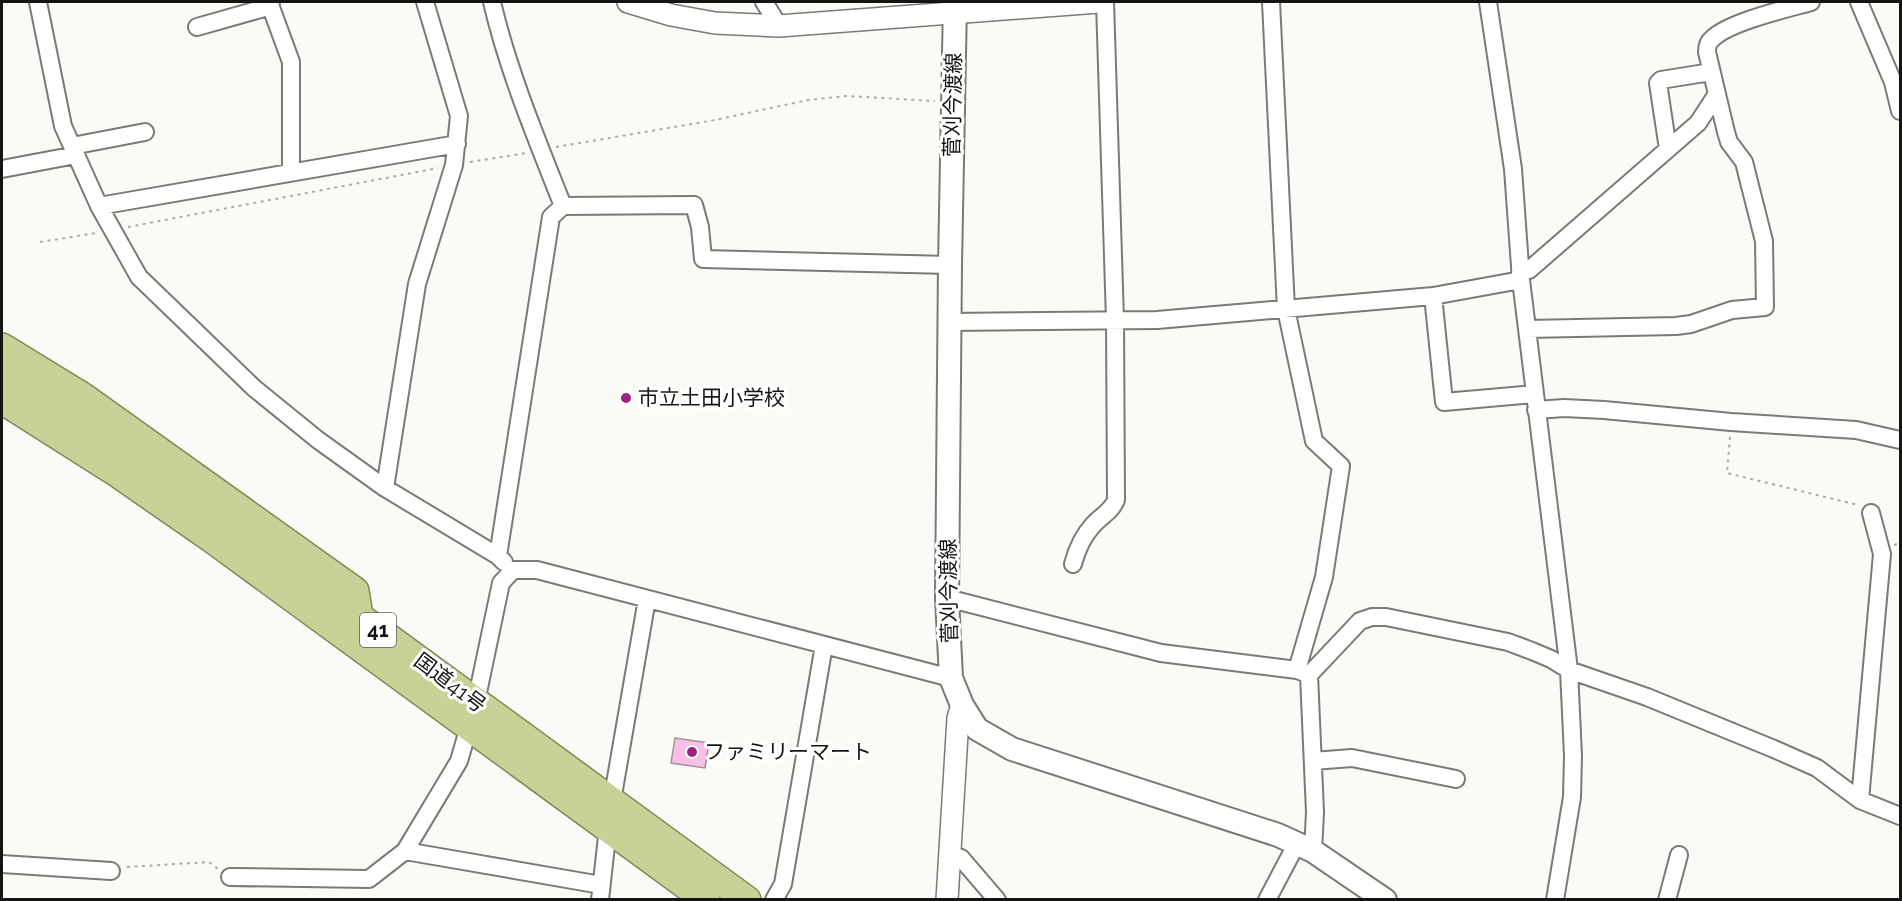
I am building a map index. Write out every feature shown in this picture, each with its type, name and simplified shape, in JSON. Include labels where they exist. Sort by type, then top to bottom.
[{"type":"highway","points":[[2,347],[82,396],[355,591],[359,617]]},
{"type":"highway","name":"国道41号","points":[[2,370],[72,414],[359,617],[608,827],[706,900]]},
{"type":"highway","name":"国道41号","points":[[2,400],[124,478],[427,696],[472,714],[612,801],[747,900]]},
{"type":"highway","points":[[2,420],[54,447],[392,690],[427,696]]},
{"type":"main road","name":"菅刈今渡線","points":[[956,8],[950,265],[947,598],[951,678],[962,705],[977,729],[1012,749],[1278,835],[1305,847],[1385,900]]},
{"type":"street","points":[[38,2],[63,126],[99,206],[139,278],[254,388],[318,440],[385,488],[498,556],[513,570],[537,570],[951,678]]},
{"type":"street","points":[[385,488],[417,284],[454,165],[457,144],[459,116],[425,2]]},
{"type":"street","points":[[492,2],[497,26],[563,206]]},
{"type":"street","points":[[628,2],[671,15],[715,23],[778,26],[956,8],[1100,2]]},
{"type":"street","points":[[764,2],[778,26]]},
{"type":"street","points":[[1073,564],[1079,544],[1094,524],[1112,508],[1116,500],[1115,320],[1106,2]]},
{"type":"street","points":[[1267,900],[1305,847],[1315,812],[1303,672],[1324,577],[1341,466],[1314,441],[1286,309],[1271,2]]},
{"type":"street","points":[[1488,2],[1513,169],[1520,276],[1569,670],[1573,756],[1572,797],[1555,900]]},
{"type":"street","points":[[1527,329],[1676,326],[1691,324],[1732,310],[1765,307],[1764,241],[1744,162],[1730,142],[1707,52],[1712,39],[1739,23],[1811,2]]},
{"type":"street","points":[[1859,2],[1893,82],[1900,111]]},
{"type":"street","points":[[197,27],[270,4],[291,62],[291,172]]},
{"type":"street","points":[[1668,150],[1658,82],[1712,72]]},
{"type":"street","points":[[950,322],[1157,320],[1433,296],[1520,276],[1698,123],[1717,94]]},
{"type":"street","points":[[2,169],[145,132]]},
{"type":"street","points":[[99,206],[457,144]]},
{"type":"street","points":[[498,556],[551,217],[563,206],[694,205],[700,227],[703,259],[950,265]]},
{"type":"street","points":[[1433,296],[1444,402],[1536,402],[1564,408],[1856,430],[1900,440]]},
{"type":"street","points":[[1860,800],[1882,554],[1871,513]]},
{"type":"street","points":[[230,877],[369,879],[405,851],[459,760],[472,714],[501,583],[513,570]]},
{"type":"street","points":[[947,598],[1161,653],[1303,672],[1360,621],[1372,617],[1386,617],[1508,642],[1551,658],[1569,670],[1647,698],[1817,768],[1860,800],[1900,816]]},
{"type":"street","points":[[612,801],[647,599]]},
{"type":"street","points":[[774,900],[783,884],[824,645]]},
{"type":"street","points":[[947,900],[958,718],[962,705]]},
{"type":"street","points":[[1312,761],[1352,758],[1456,779]]},
{"type":"street","points":[[405,851],[601,892],[608,827]]},
{"type":"street","points":[[950,855],[961,858],[997,900]]},
{"type":"street","points":[[1667,900],[1679,855]]},
{"type":"street","points":[[2,864],[111,871]]},
{"type":"path","points":[[40,242],[454,165],[715,120],[808,100],[847,96],[938,101]]},
{"type":"path","points":[[1731,422],[1727,473],[1860,505],[1871,513]]},
{"type":"path","points":[[94,870],[208,862],[230,877]]},
{"type":"building","points":[[675,738],[709,743],[705,768],[671,763]]},
{"type":"place","name":"市立土田小学校","points":[[626,398]]},
{"type":"place","name":"ファミリーマート","points":[[692,752]]}]
